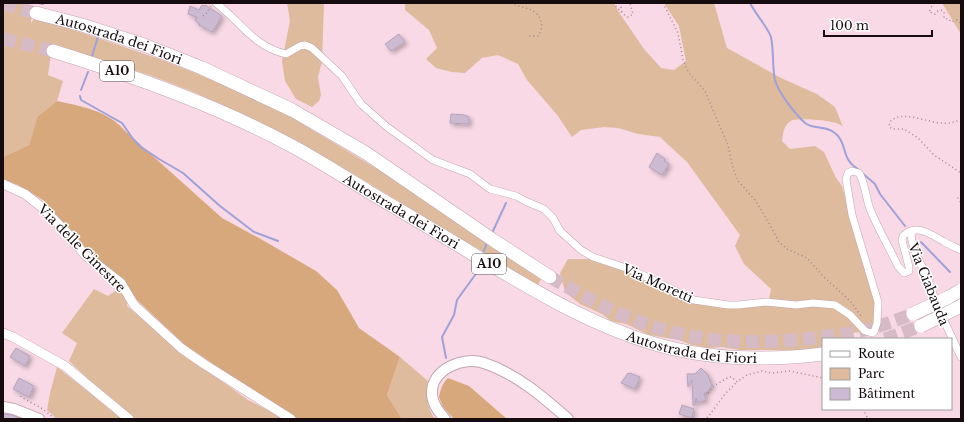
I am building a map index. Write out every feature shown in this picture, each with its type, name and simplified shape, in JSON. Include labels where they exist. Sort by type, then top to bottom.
[{"type":"highway","name":"Autostrada dei Fiori","points":[[36,13],[110,33],[151,48],[202,68],[292,110],[366,153],[550,277]]},
{"type":"highway","name":"Autostrada dei Fiori","points":[[53,51],[158,85],[260,130],[317,161],[528,288],[592,320],[626,334],[672,348],[719,356],[768,358],[822,354]]},
{"type":"highway","points":[[913,314],[961,290]]},
{"type":"highway","points":[[921,326],[961,306]]},
{"type":"main road","points":[[445,419],[436,408],[434,402],[433,389],[435,383],[444,370],[454,364],[467,360],[474,360],[494,366],[526,384],[568,419]]},
{"type":"main road","points":[[3,407],[14,409],[39,419]]},
{"type":"street","name":"Via Moretti","points":[[216,3],[249,35],[260,43],[286,54],[300,46],[306,45],[312,48],[342,76],[361,104],[387,127],[433,160],[470,174],[490,189],[516,196],[544,209],[553,218],[560,231],[581,250],[593,257],[632,270],[694,300],[738,305],[766,302],[796,305],[834,305],[850,315],[867,332]]},
{"type":"street","points":[[867,332],[872,334],[876,329],[878,302],[852,215],[846,178],[848,173],[855,171],[861,177],[870,211],[898,266],[904,273],[909,271],[909,267],[902,240],[903,236],[915,229],[923,230],[961,250]]},
{"type":"street","name":"Via delle Ginestre","points":[[3,184],[25,194],[44,209],[70,236],[85,255],[121,283],[134,305],[181,348],[291,419]]},
{"type":"street","name":"Via Ciabauda","points":[[911,231],[914,252],[926,276],[952,338]]},
{"type":"street","points":[[3,333],[65,366],[129,419]]},
{"type":"street","name":"Via Ciabauda","points":[[952,338],[961,357]]},
{"type":"path","points":[[203,16],[207,13],[213,3]]},
{"type":"path","points":[[511,3],[536,13],[542,22],[542,31],[538,36],[529,36]]},
{"type":"path","points":[[614,3],[622,14],[628,17],[632,16],[633,10],[630,3]]},
{"type":"path","points":[[620,3],[622,14]]},
{"type":"path","points":[[663,3],[678,33],[683,60],[686,67],[689,73],[705,91],[728,145],[732,168],[738,181],[758,204],[779,242],[787,249],[807,258],[821,274],[851,302],[865,323],[867,332]]},
{"type":"path","points":[[930,3],[932,6],[929,12],[935,14],[942,10],[944,13],[944,18],[949,19],[952,22],[957,20],[961,26]]},
{"type":"path","points":[[961,119],[955,122],[941,124],[921,118],[895,117],[890,122],[889,126],[892,129],[904,129],[918,138],[934,155],[961,173]]},
{"type":"path","points":[[961,195],[958,198],[961,203]]},
{"type":"path","points":[[703,419],[708,417],[725,394],[737,382],[747,375],[762,371],[790,371],[822,378]]},
{"type":"path","points":[[708,393],[712,387],[729,377],[732,376],[737,382]]},
{"type":"path","points":[[21,396],[43,409],[55,419]]},
{"type":"path","points":[[864,410],[868,419]]},
{"type":"green space","points":[[3,3],[28,3],[22,16],[31,18],[31,23],[35,18],[162,60],[228,86],[291,117],[379,170],[542,277],[538,285],[340,166],[249,117],[191,91],[152,76],[55,45],[51,54],[48,75],[63,81],[57,101],[39,115],[29,145],[3,157]]},
{"type":"green space","points":[[287,3],[324,3],[322,62],[318,77],[321,95],[319,101],[312,107],[296,99],[285,81],[282,61],[290,21]]},
{"type":"green space","points":[[405,3],[614,3],[644,49],[661,68],[674,70],[686,61],[679,26],[664,3],[714,3],[727,48],[781,78],[817,94],[835,107],[843,127],[833,122],[797,119],[788,123],[782,141],[790,149],[815,146],[824,152],[836,178],[842,186],[875,299],[873,327],[865,332],[843,333],[840,338],[822,338],[822,350],[740,350],[721,347],[707,348],[692,345],[679,340],[649,335],[626,324],[611,321],[602,314],[580,304],[565,292],[560,273],[568,259],[593,259],[638,275],[652,282],[668,293],[714,307],[757,306],[769,300],[771,289],[744,264],[735,246],[740,235],[687,162],[660,137],[638,134],[618,128],[604,127],[581,130],[572,137],[558,116],[527,80],[518,64],[498,55],[482,58],[465,73],[452,72],[436,68],[426,59],[437,48],[429,30],[405,10]]},
{"type":"green space","points":[[942,3],[961,3],[961,34]]},
{"type":"green space","points":[[94,289],[108,296],[118,289],[127,299],[127,306],[177,349],[248,400],[285,419],[136,419],[104,394],[69,361],[77,343],[62,333]]},
{"type":"green space","points":[[400,357],[428,381],[427,401],[435,419],[402,419],[387,395]]},
{"type":"green space","points":[[57,367],[123,419],[57,419],[47,410]]},
{"type":"shaded area","points":[[57,101],[94,110],[111,119],[222,218],[316,271],[337,290],[359,328],[400,357],[387,395],[402,419],[296,419],[186,346],[137,300],[125,282],[88,253],[43,200],[18,185],[3,180],[3,157],[29,145],[38,116]]},
{"type":"shaded area","points":[[448,378],[469,386],[507,419],[454,419],[443,407],[439,397],[442,386]]},
{"type":"building","points":[[202,5],[205,5],[222,16],[212,32],[195,21],[197,17],[188,14],[190,6],[199,10]]},
{"type":"building","points":[[399,34],[405,42],[391,51],[385,44]]},
{"type":"building","points":[[451,114],[469,117],[469,124],[450,123]]},
{"type":"building","points":[[657,153],[669,164],[662,175],[649,167]]},
{"type":"building","points":[[16,348],[30,356],[25,366],[10,357]]},
{"type":"building","points":[[701,368],[708,375],[712,386],[706,393],[704,393],[706,400],[699,402],[696,398],[695,405],[693,405],[692,380],[688,387],[687,374],[695,374]]},
{"type":"building","points":[[628,373],[640,377],[635,389],[621,383]]},
{"type":"building","points":[[19,378],[34,386],[29,397],[13,389]]},
{"type":"building","points":[[682,405],[694,409],[692,418],[679,414]]},
{"type":"building","points":[[3,414],[12,415],[22,419],[3,419]]},
{"type":"waterway","points":[[39,3],[43,4]]},
{"type":"waterway","points":[[750,3],[771,37],[775,80],[783,97],[805,123],[812,126],[829,129],[836,134],[842,142],[846,156],[852,165],[858,169]]},
{"type":"waterway","points":[[92,56],[98,37]]},
{"type":"waterway","points":[[81,90],[88,72]]},
{"type":"waterway","points":[[80,96],[81,100],[122,123],[133,139],[141,147],[183,173],[220,206],[254,232],[278,241]]},
{"type":"waterway","points":[[861,172],[875,184],[880,194],[905,226]]},
{"type":"waterway","points":[[493,231],[506,203]]},
{"type":"waterway","points":[[921,242],[950,272]]},
{"type":"waterway","points":[[483,253],[487,243]]},
{"type":"waterway","points":[[446,358],[442,337],[454,315],[457,300],[475,275],[478,267]]},
{"type":"tunnel","points":[[3,4],[36,13]]},
{"type":"tunnel","points":[[3,39],[53,51]]},
{"type":"tunnel","points":[[550,277],[597,303],[645,324],[667,331],[713,339],[759,342],[805,339],[857,332],[913,314]]},
{"type":"tunnel","points":[[888,338],[921,326]]}]
